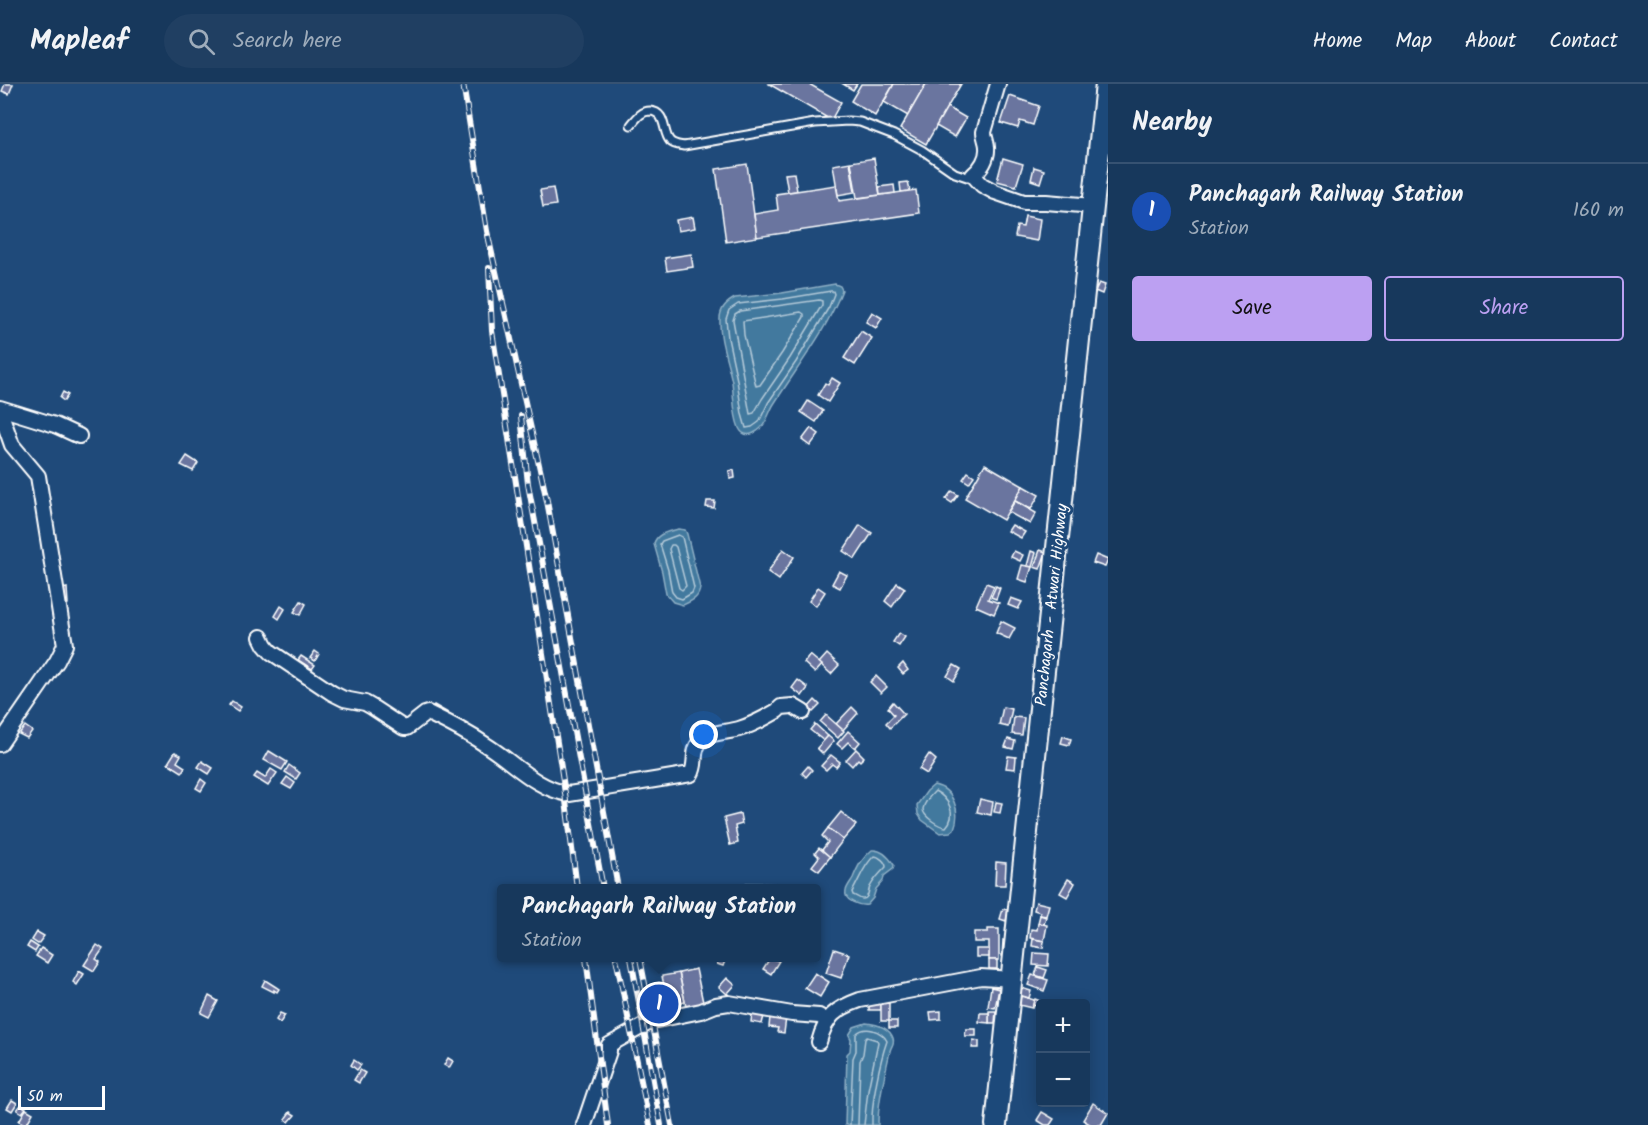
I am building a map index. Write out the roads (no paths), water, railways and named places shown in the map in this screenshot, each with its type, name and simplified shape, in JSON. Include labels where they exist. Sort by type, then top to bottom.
[{"type":"main road","name":"Panchagarh - Atwari Highway","points":[[996,1125],[1107,84]]},
{"type":"street","points":[[998,84],[984,132],[986,155],[973,175],[976,180],[989,188],[1024,202],[1093,206]]},
{"type":"street","points":[[0,410],[55,424],[80,436]]},
{"type":"street","points":[[0,410],[12,445],[38,476],[65,645],[57,661],[0,744]]},
{"type":"street","points":[[261,637],[272,652],[332,693],[372,707],[404,728],[428,714],[474,737],[541,785],[568,794],[691,774],[694,771],[698,744],[703,739],[739,729],[781,707],[793,706],[803,712]]},
{"type":"street","points":[[819,1042],[822,1031],[834,1012],[860,1000],[981,977],[1012,979]]},
{"type":"street","points":[[584,1125],[609,1052],[609,1045],[652,1021],[729,1003],[792,1014],[819,1016],[828,1021]]},
{"type":"lane","points":[[631,125],[644,112],[658,113],[671,142],[684,146],[815,123],[860,122],[894,135],[922,150],[955,173],[967,177],[973,175]]},
{"type":"water","points":[[835,284],[842,290],[820,335],[774,404],[763,426],[753,433],[744,434],[739,428],[736,417],[732,382],[721,335],[720,315],[723,309],[735,298]]},
{"type":"water","points":[[678,529],[685,530],[687,534],[700,588],[697,597],[683,605],[673,602],[666,594],[654,544],[660,535]]},
{"type":"water","points":[[934,785],[947,791],[954,802],[957,816],[954,829],[950,832],[940,833],[922,820],[918,814],[917,805]]},
{"type":"water","points":[[872,850],[885,854],[894,865],[893,869],[884,876],[873,898],[867,905],[860,905],[847,898],[846,891],[861,862]]},
{"type":"water","points":[[866,1023],[885,1029],[891,1034],[893,1040],[882,1088],[878,1125],[845,1125],[847,1054],[850,1051],[851,1039],[849,1035],[854,1027]]},
{"type":"railway","points":[[463,84],[487,231],[547,501],[617,884]]},
{"type":"railway","points":[[489,268],[492,331],[565,793],[576,884]]},
{"type":"railway","points":[[521,416],[528,484],[602,884]]},
{"type":"railway","points":[[587,962],[608,1125]]},
{"type":"railway","points":[[617,962],[650,1125]]},
{"type":"railway","points":[[632,962],[661,1125]]},
{"type":"railway","points":[[641,962],[672,1125]]},
{"type":"place","name":"Panchagarh Railway Station","points":[[659,1004]]}]
